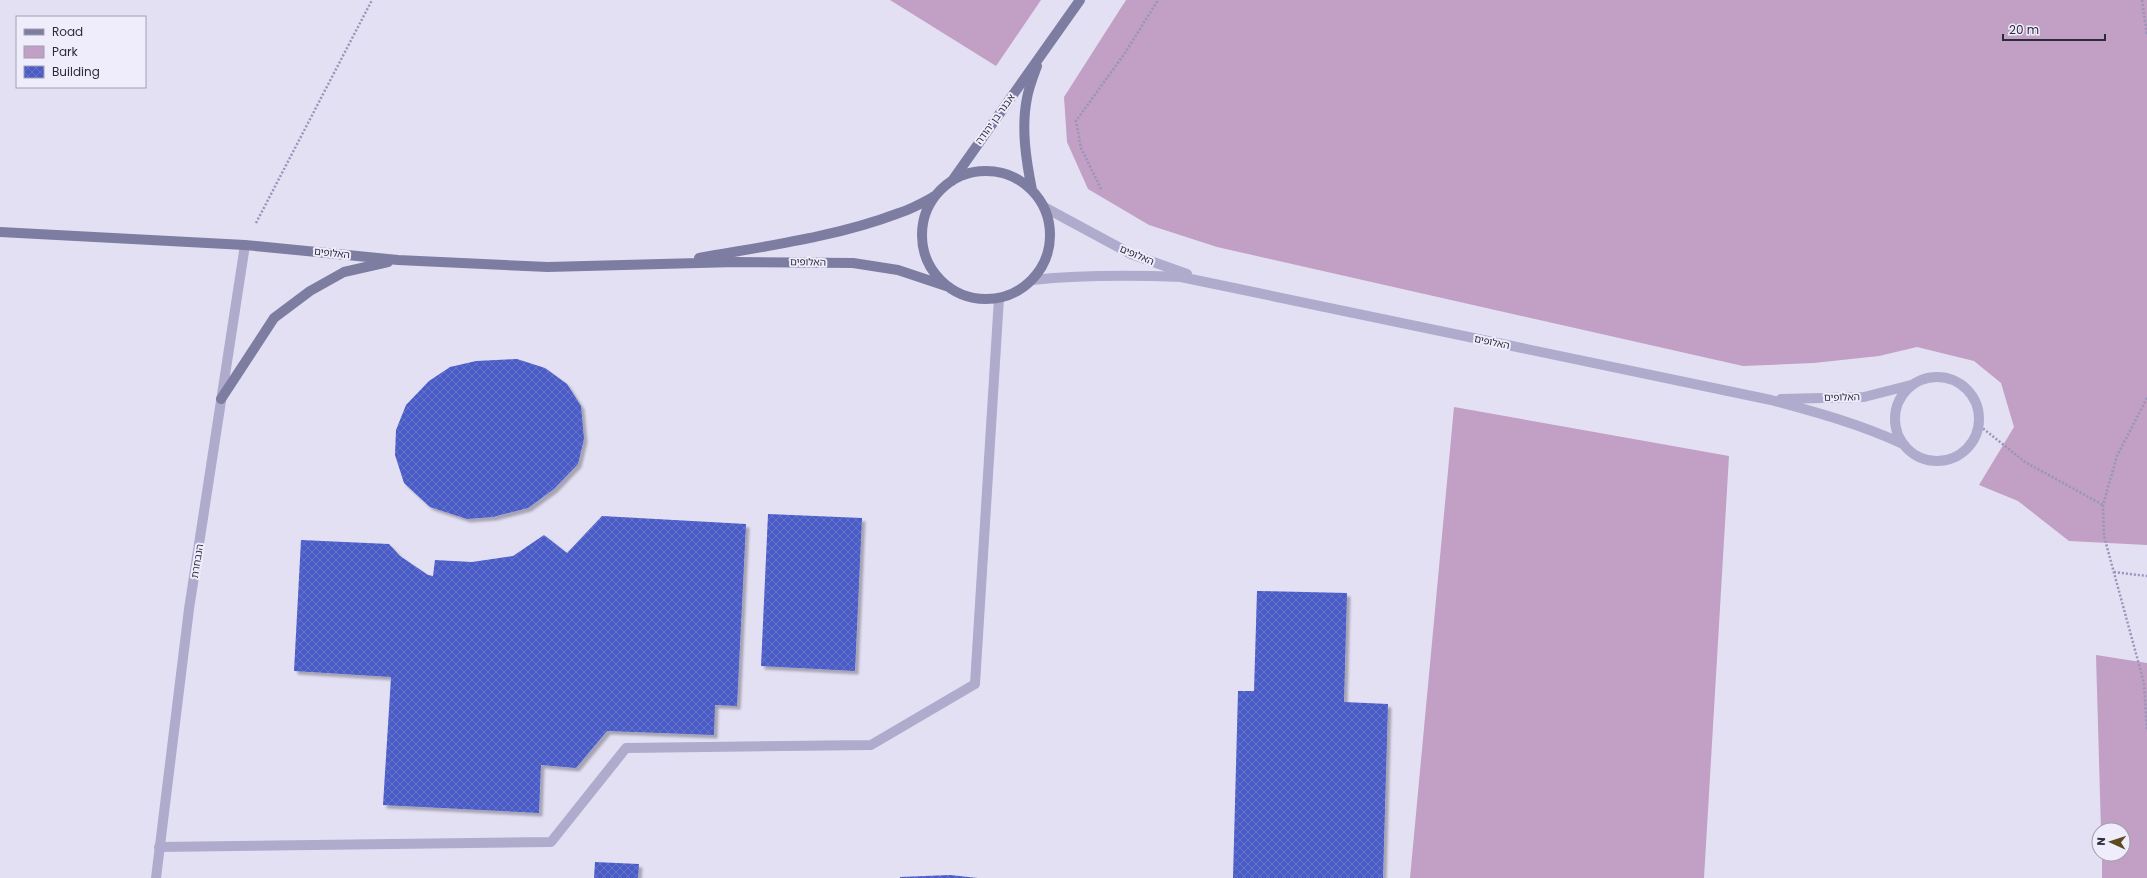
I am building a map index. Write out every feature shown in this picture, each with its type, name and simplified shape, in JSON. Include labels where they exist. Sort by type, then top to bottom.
[{"type":"street","name":"אבנר בן יהודה","points":[[952,181],[1080,0]]},
{"type":"street","name":"אבנר בן יהודה","points":[[1032,190],[1025,154],[1026,106],[1039,58]]},
{"type":"street","points":[[993,171],[1014,177],[1032,190],[1044,207],[1050,226],[1050,246],[1043,265],[1032,280],[1016,292],[999,298],[982,299],[964,295],[949,287],[934,272],[925,255],[922,234],[926,214],[936,196],[952,181],[972,172],[993,171]]},
{"type":"street","name":"האלופים","points":[[664,264],[806,239],[862,225],[900,213],[936,196]]},
{"type":"street","name":"האלופים","points":[[1044,207],[1131,254],[1213,284]]},
{"type":"street","name":"האלופים","points":[[0,232],[245,244],[398,260],[548,267],[736,262],[853,263],[898,270],[949,287]]},
{"type":"street","name":"הנבחרת","points":[[156,878],[189,608],[245,244]]},
{"type":"street","points":[[221,399],[274,318],[310,291],[344,272],[398,260]]},
{"type":"street","name":"האלופים","points":[[1032,280],[1122,274],[1181,277],[1771,400],[1832,416],[1875,431],[1903,444]]},
{"type":"street","points":[[159,847],[551,842],[626,748],[871,745],[975,684],[999,298]]},
{"type":"street","points":[[1939,376],[1953,379],[1965,387],[1974,398],[1979,412],[1980,426],[1975,440],[1966,451],[1954,459],[1940,462],[1926,460],[1913,455],[1903,444],[1897,432],[1895,419],[1896,406],[1903,394],[1912,384],[1925,378],[1939,376]]},
{"type":"street","name":"האלופים","points":[[1771,400],[1864,397],[1912,384]]},
{"type":"path","points":[[245,244],[372,0]]},
{"type":"path","points":[[1101,189],[1081,148],[1076,121],[1125,53],[1158,0]]},
{"type":"path","points":[[2142,0],[2147,35]]},
{"type":"path","points":[[2147,398],[2117,456],[2103,505],[2104,536],[2144,683],[2147,731]]},
{"type":"path","points":[[1980,426],[2025,462],[2103,505]]},
{"type":"path","points":[[2114,572],[2147,576]]},
{"type":"green space","points":[[890,0],[1041,0],[996,66]]},
{"type":"green space","points":[[1126,0],[2147,0],[2147,545],[2069,541],[2018,501],[1979,485],[2014,427],[2001,383],[1974,361],[1917,347],[1879,356],[1814,363],[1743,366],[1217,247],[1149,225],[1088,189],[1067,142],[1064,97]]},
{"type":"green space","points":[[1454,407],[1729,456],[1704,878],[1410,878]]},
{"type":"green space","points":[[2096,655],[2147,663],[2147,878],[2102,878],[2102,862],[2131,862],[2131,822],[2101,822]]},
{"type":"building","points":[[517,359],[545,368],[567,384],[581,406],[584,439],[578,464],[554,489],[528,508],[493,517],[467,519],[430,507],[404,483],[395,455],[396,430],[406,405],[429,381],[450,367],[476,361]]},
{"type":"building","points":[[768,514],[862,518],[855,671],[761,666]]},
{"type":"building","points":[[602,516],[746,524],[737,706],[715,705],[714,735],[607,731],[576,768],[541,765],[539,813],[383,805],[391,677],[294,671],[301,540],[389,544],[400,556],[428,575],[433,576],[435,560],[472,562],[513,556],[544,535],[567,553]]},
{"type":"building","points":[[1257,591],[1347,593],[1344,702],[1388,704],[1383,878],[1233,878],[1238,691],[1254,691]]},
{"type":"building","points":[[595,862],[639,864],[638,878],[594,878]]},
{"type":"building","points":[[950,875],[978,878],[900,878],[900,877]]}]
